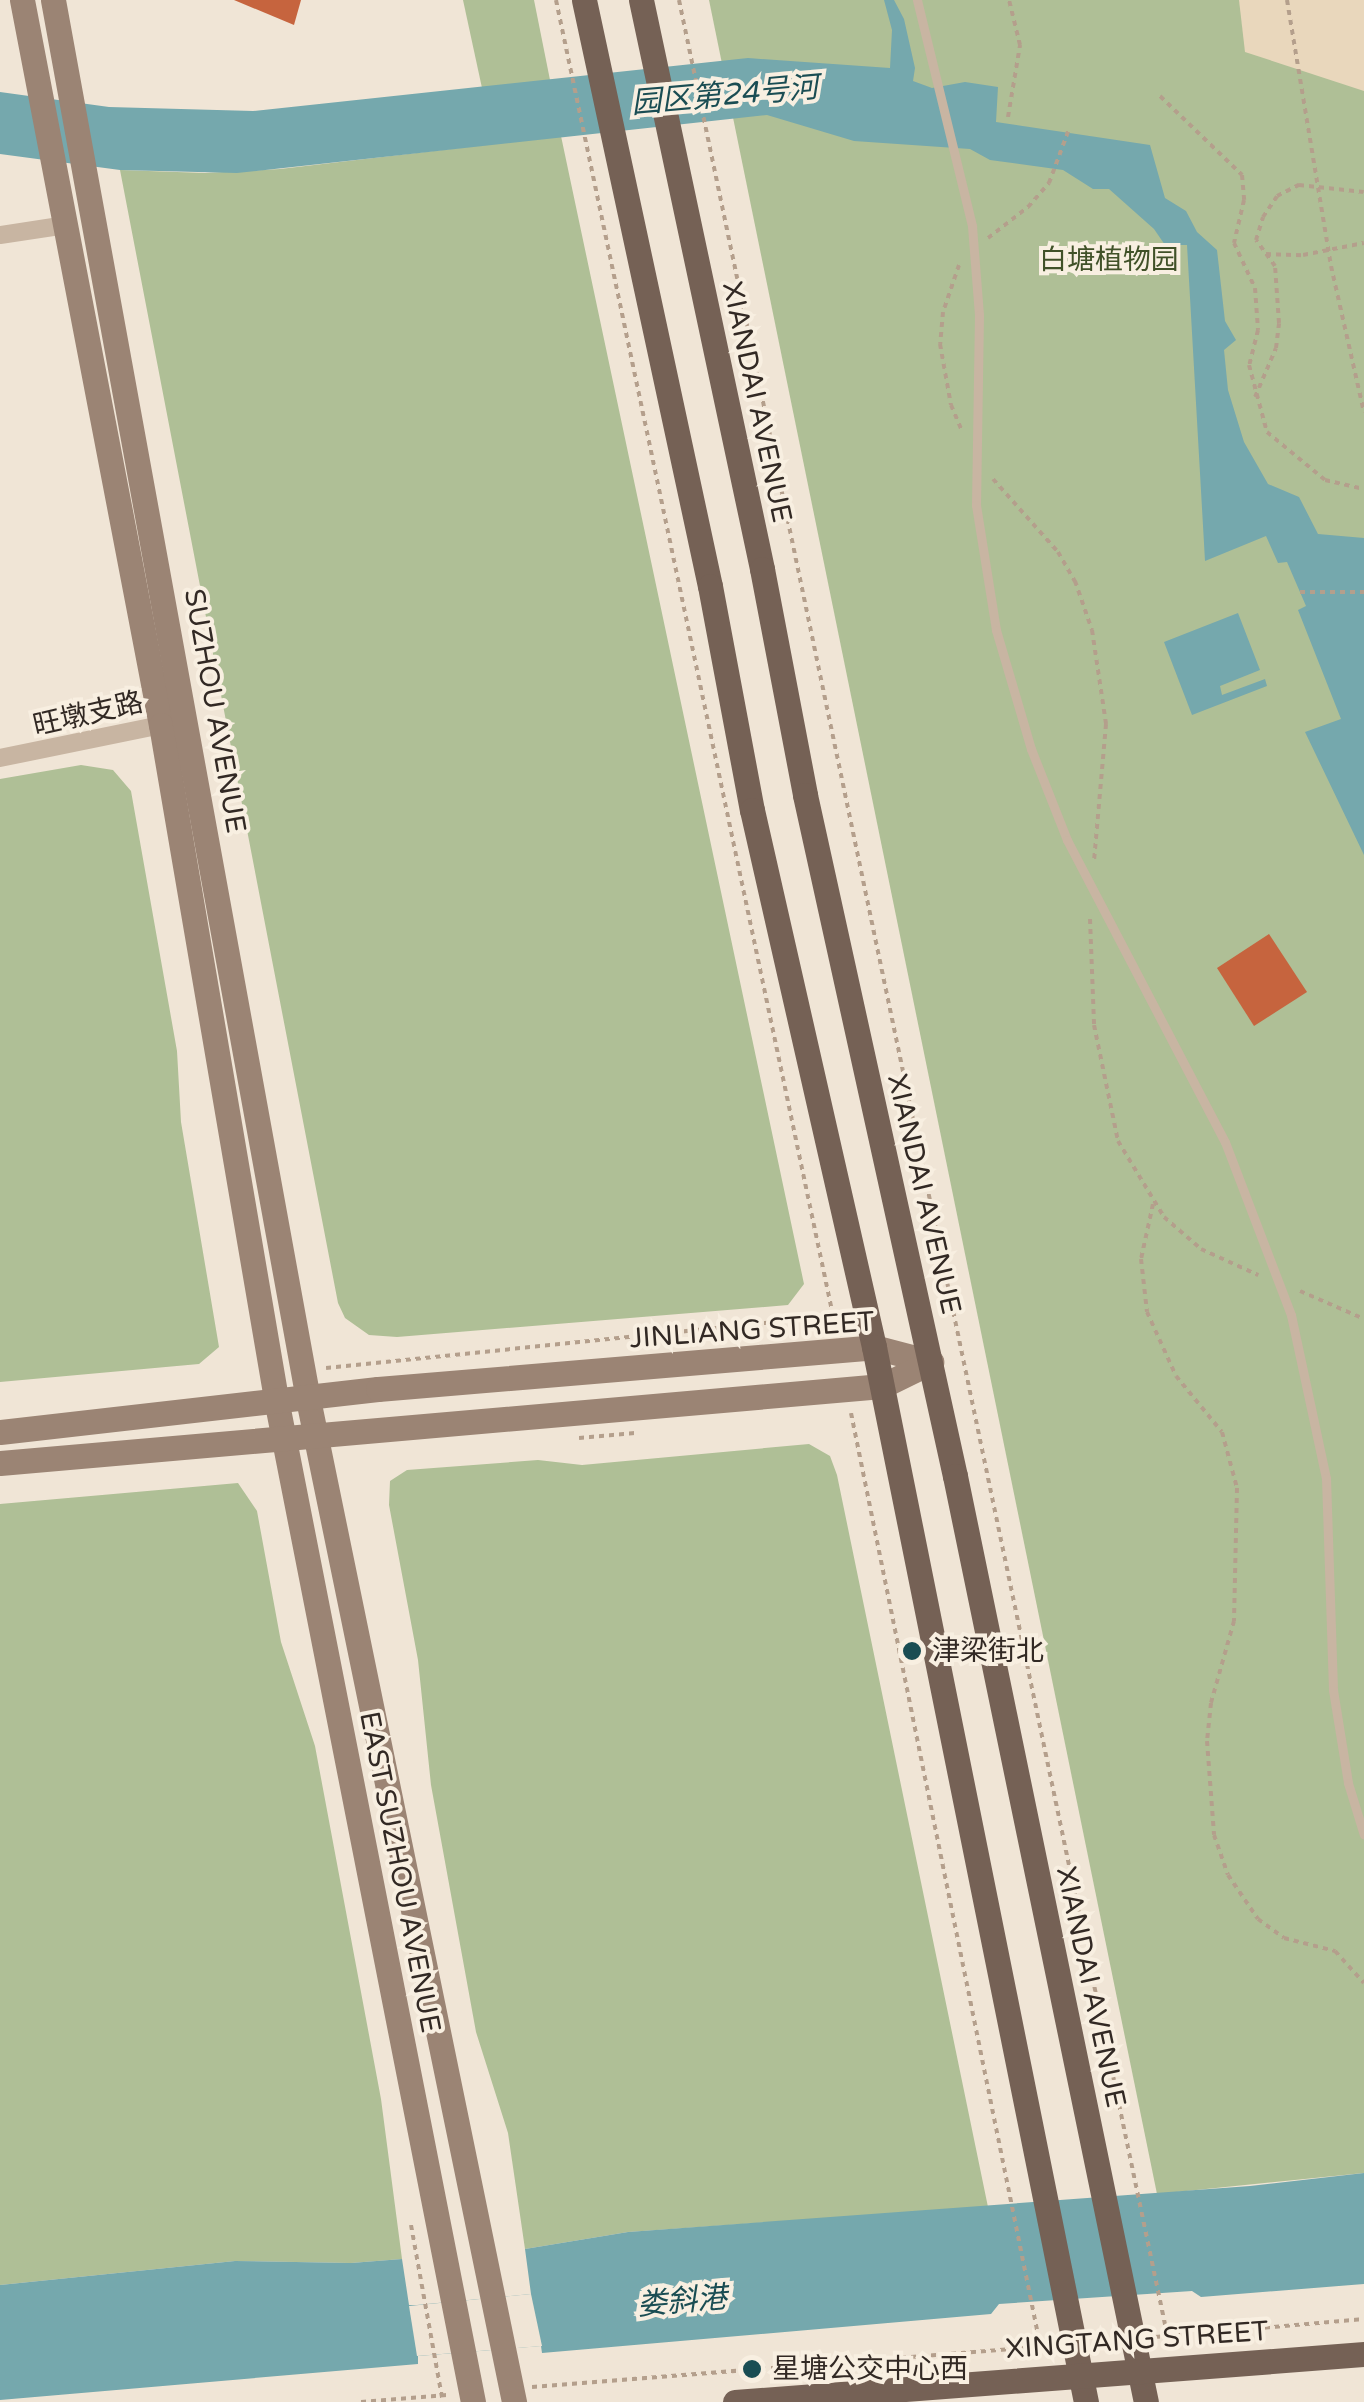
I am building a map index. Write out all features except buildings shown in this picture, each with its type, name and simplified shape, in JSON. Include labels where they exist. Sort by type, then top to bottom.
[{"type":"main road","name":"SUZHOU AVENUE","points":[[22,0],[66,225],[174,722],[315,1433]]},
{"type":"main road","name":"SUZHOU AVENUE","points":[[53,0],[174,722],[276,1404]]},
{"type":"main road","points":[[584,0],[710,586],[752,810],[874,1346],[1086,2402]]},
{"type":"main road","name":"XIANDAI AVENUE","points":[[640,0],[762,569],[805,795],[931,1362],[1146,2402]]},
{"type":"main road","name":"JINLIANG STREET","points":[[0,1432],[276,1404],[378,1389],[874,1346],[931,1362]]},
{"type":"main road","points":[[0,1464],[315,1433],[882,1386],[931,1362]]},
{"type":"main road","name":"EAST SUZHOU AVENUE","points":[[276,1404],[472,2397]]},
{"type":"main road","name":"EAST SUZHOU AVENUE","points":[[315,1433],[513,2395]]},
{"type":"main road","name":"XINGTANG STREET","points":[[734,2402],[1364,2354]]},
{"type":"street","points":[[0,235],[66,225]]},
{"type":"street","name":"旺墩支路","points":[[0,758],[31,756],[174,722]]},
{"type":"lane","points":[[917,0],[939,82],[974,248],[979,349],[974,454],[981,547],[1006,667],[1048,794],[1092,891],[1202,1093],[1245,1188],[1281,1283],[1322,1451],[1331,1543],[1333,1690],[1348,1783],[1364,1835]]},
{"type":"path","points":[[556,0],[840,1350]]},
{"type":"path","points":[[679,0],[1160,2294]]},
{"type":"path","points":[[1008,117],[1020,45],[1009,0]]},
{"type":"path","points":[[1288,0],[1327,247],[1364,412]]},
{"type":"path","points":[[1160,96],[1242,175],[1244,200],[1234,244],[1255,288],[1258,330],[1249,365],[1255,396],[1274,438],[1325,480],[1364,489]]},
{"type":"path","points":[[1068,131],[1049,183],[1028,207],[974,248],[951,281],[940,344],[951,405],[974,454],[1058,552],[1075,581],[1092,630],[1106,724],[1092,891],[1092,993],[1101,1073],[1118,1141],[1153,1204],[1201,1248],[1364,1319]]},
{"type":"path","points":[[1255,396],[1278,340],[1275,266],[1264,254],[1257,232],[1272,202],[1291,188],[1316,184],[1364,192]]},
{"type":"path","points":[[1264,254],[1303,254],[1364,243]]},
{"type":"path","points":[[1300,592],[1364,592]]},
{"type":"path","points":[[1153,1204],[1141,1248],[1147,1312],[1176,1376],[1226,1439],[1236,1488],[1234,1621],[1213,1694],[1206,1741],[1214,1835],[1228,1875],[1258,1920],[1284,1938],[1335,1951],[1364,1983]]},
{"type":"path","points":[[303,1371],[865,1312]]},
{"type":"path","points":[[848,1389],[861,1474],[1030,2303],[1049,2377]]},
{"type":"path","points":[[411,2226],[443,2398]]},
{"type":"path","points":[[1134,2339],[1364,2319]]},
{"type":"path","points":[[513,2395],[1074,2344]]},
{"type":"path","points":[[361,2402],[472,2397]]},
{"type":"green space","points":[[463,0],[534,0],[550,80],[482,88]]},
{"type":"green space","name":"白塘植物园","points":[[709,0],[1364,0],[1364,2173],[1157,2194]]},
{"type":"green space","points":[[561,136],[804,1284],[788,1305],[397,1337],[369,1335],[345,1318],[338,1303],[120,170],[205,173],[280,169]]},
{"type":"green space","points":[[81,765],[113,770],[131,791],[177,1051],[181,1122],[219,1347],[199,1364],[0,1382],[0,779]]},
{"type":"green space","points":[[809,1444],[830,1456],[837,1475],[988,2207],[628,2232],[525,2249],[508,2133],[476,2032],[431,1785],[418,1660],[389,1505],[390,1481],[407,1470],[538,1460],[582,1465]]},
{"type":"green space","points":[[238,1483],[257,1511],[281,1642],[315,1746],[381,2099],[402,2259],[351,2263],[235,2261],[0,2285],[0,1504]]},
{"type":"shaded area","points":[[1239,0],[1364,0],[1364,91],[1245,52]]},
{"type":"water","name":"园区第24号河","points":[[884,0],[894,0],[904,19],[915,68],[913,81],[932,88],[965,82],[998,87],[996,122],[1150,145],[1165,198],[1186,211],[1197,232],[1217,250],[1225,321],[1236,340],[1224,350],[1228,390],[1244,442],[1268,484],[1299,497],[1318,534],[1364,538],[1364,855],[1305,732],[1341,719],[1298,610],[1306,606],[1287,562],[1278,563],[1266,536],[1205,561],[1187,245],[1165,245],[1154,229],[1109,189],[1093,189],[1063,170],[990,160],[970,149],[854,141],[767,115],[237,173],[120,170],[0,154],[0,92],[109,107],[253,111],[748,58],[890,68],[892,30]]},
{"type":"water","points":[[1238,613],[1260,670],[1220,686],[1222,695],[1265,679],[1267,686],[1192,715],[1164,642]]},
{"type":"water","name":"娄斜港","points":[[1364,2173],[1364,2284],[1201,2297],[1192,2291],[999,2304],[991,2314],[542,2353],[541,2346],[418,2356],[418,2364],[0,2400],[0,2285],[235,2261],[351,2263],[402,2259],[409,2305],[417,2305],[531,2294],[525,2249],[628,2232],[1250,2186]]},
{"type":"pier","points":[[531,2294],[542,2346],[417,2356],[409,2306]]},
{"type":"place","name":"津梁街北","points":[[912,1651]]},
{"type":"place","name":"星塘公交中心西","points":[[752,2369]]}]
